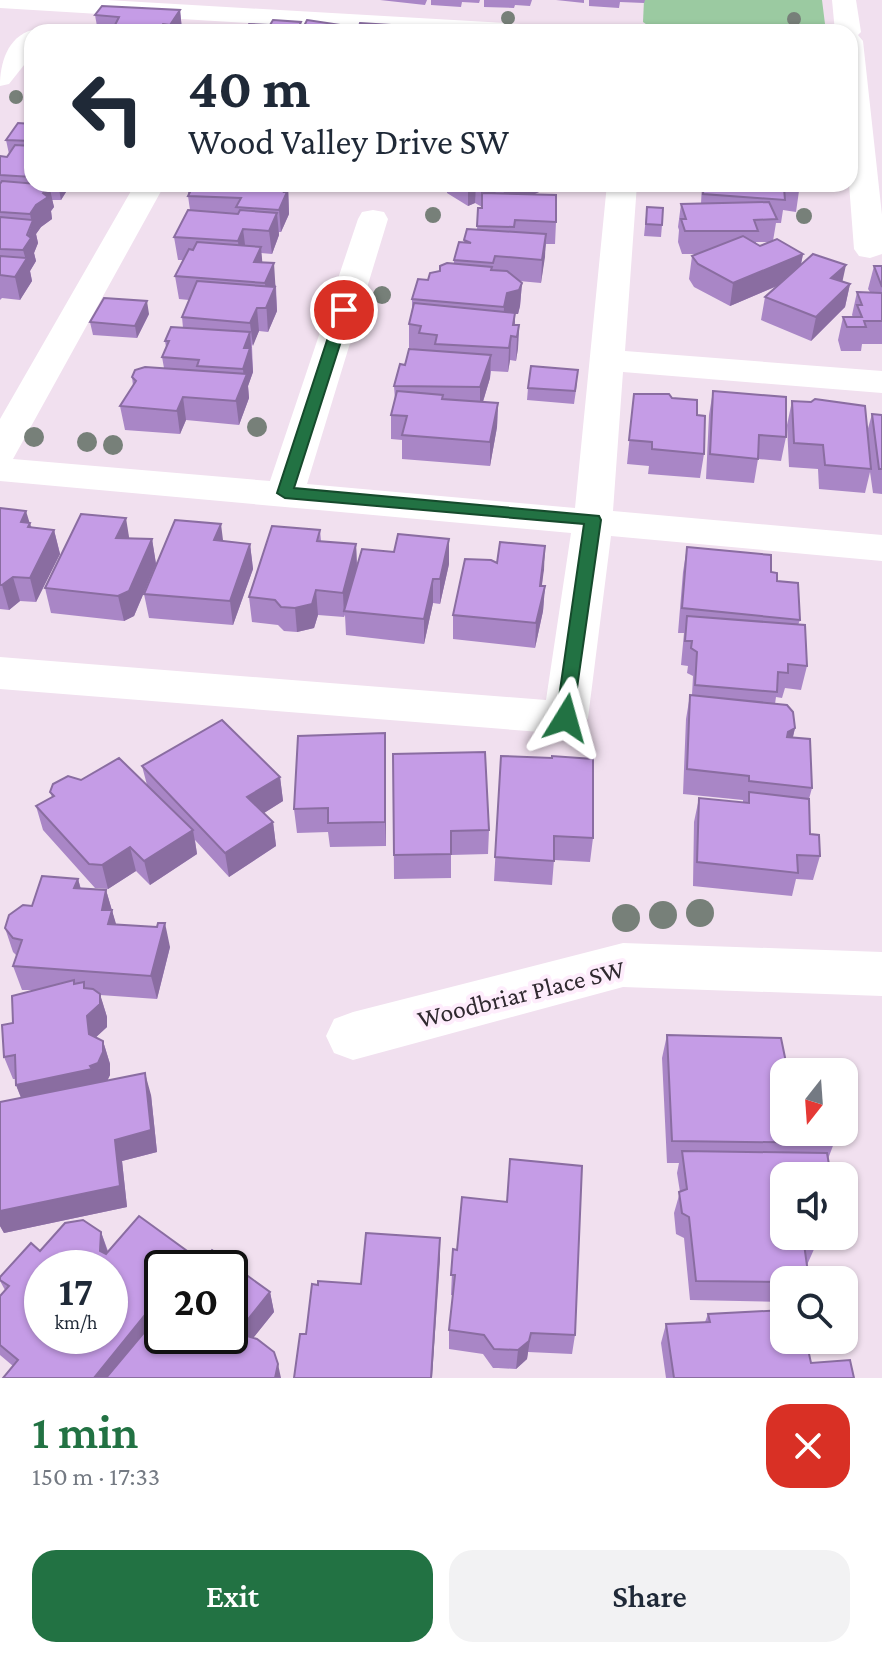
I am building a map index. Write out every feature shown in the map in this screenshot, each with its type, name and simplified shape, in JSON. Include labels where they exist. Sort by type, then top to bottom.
[{"type":"street","points":[[844,0],[848,24]]},
{"type":"street","points":[[0,1],[60,2],[384,24]]},
{"type":"street","points":[[42,24],[60,2]]},
{"type":"street","points":[[858,44],[882,52]]},
{"type":"street","points":[[0,78],[24,48]]},
{"type":"street","points":[[858,124],[870,249]]},
{"type":"street","points":[[0,451],[146,192]]},
{"type":"street","points":[[0,673],[566,718],[593,520],[621,192]]},
{"type":"street","points":[[285,493],[373,219]]},
{"type":"street","points":[[606,360],[882,382]]},
{"type":"street","points":[[0,469],[882,548]]},
{"type":"street","name":"Woodbriar Place SW","points":[[353,1036],[623,965],[882,974]]},
{"type":"green space","points":[[644,0],[822,0],[825,24],[646,24],[643,22]]},
{"type":"building","points":[[102,6],[180,10],[171,24],[116,24],[119,17],[95,15]]},
{"type":"building","points":[[273,20],[301,22],[300,24],[271,24]]},
{"type":"building","points":[[307,20],[334,24],[305,24]]},
{"type":"building","points":[[18,123],[24,123],[24,141],[6,140]]},
{"type":"building","points":[[15,145],[24,146],[24,176],[0,175],[0,156],[7,157]]},
{"type":"building","points":[[2,181],[24,183],[24,192],[44,192],[48,197],[36,205],[30,214],[0,212]]},
{"type":"building","points":[[190,192],[287,192],[279,210],[236,207],[241,198],[188,196]]},
{"type":"building","points":[[784,192],[785,200],[703,194]]},
{"type":"building","points":[[482,193],[556,195],[556,222],[515,220],[514,227],[477,226]]},
{"type":"building","points":[[769,202],[777,219],[754,220],[758,231],[685,231],[681,219],[686,219],[681,204]]},
{"type":"building","points":[[647,207],[663,208],[662,225],[646,224]]},
{"type":"building","points":[[188,210],[277,213],[269,231],[243,229],[238,241],[174,237]]},
{"type":"building","points":[[0,217],[33,220],[27,235],[31,238],[23,250],[0,249]]},
{"type":"building","points":[[467,229],[546,234],[542,260],[495,256],[493,263],[454,260],[459,242],[471,243],[464,240]]},
{"type":"building","points":[[743,236],[760,246],[777,239],[803,254],[733,283],[698,264],[692,256]]},
{"type":"building","points":[[197,242],[261,247],[254,262],[274,263],[265,283],[175,276],[189,249],[193,250]]},
{"type":"building","points":[[813,254],[846,265],[831,278],[850,284],[816,317],[765,297]]},
{"type":"building","points":[[0,256],[27,258],[15,277],[0,275]]},
{"type":"building","points":[[447,263],[507,271],[522,283],[519,290],[507,293],[504,307],[412,299],[418,279],[428,280],[430,273],[440,271],[440,266]]},
{"type":"building","points":[[874,266],[882,266],[882,287]]},
{"type":"building","points":[[197,281],[275,287],[266,308],[257,308],[250,323],[182,317]]},
{"type":"building","points":[[857,292],[882,293],[882,321],[864,321],[866,327],[847,327],[843,317],[862,317],[857,305],[862,305]]},
{"type":"building","points":[[104,298],[147,301],[135,326],[90,322]]},
{"type":"building","points":[[414,303],[515,313],[513,325],[519,325],[517,337],[511,336],[509,348],[435,344],[437,335],[419,333],[421,326],[409,324]]},
{"type":"building","points":[[171,327],[250,332],[244,348],[250,348],[243,369],[197,366],[199,360],[162,357]]},
{"type":"building","points":[[409,349],[491,355],[480,387],[394,386],[400,364],[405,365]]},
{"type":"building","points":[[531,366],[578,370],[575,391],[528,388]]},
{"type":"building","points":[[145,367],[247,374],[236,401],[183,397],[177,411],[120,406],[136,381],[132,377],[135,370]]},
{"type":"building","points":[[397,391],[443,395],[442,399],[498,403],[490,442],[402,435],[407,416],[391,415]]},
{"type":"building","points":[[713,391],[786,397],[786,437],[759,435],[758,459],[710,454]]},
{"type":"building","points":[[634,394],[669,394],[672,398],[697,400],[697,415],[705,416],[704,454],[652,449],[652,442],[629,440]]},
{"type":"building","points":[[815,399],[865,406],[871,469],[825,465],[823,445],[794,443],[792,401],[811,402]]},
{"type":"building","points":[[872,414],[882,415],[882,469],[879,469]]},
{"type":"building","points":[[0,508],[26,511],[21,522],[30,523],[28,527],[54,530],[30,578],[13,577],[2,585],[0,585]]},
{"type":"building","points":[[81,514],[126,518],[116,538],[152,539],[129,591],[118,596],[45,588]]},
{"type":"building","points":[[175,520],[221,524],[214,540],[250,544],[230,601],[144,594]]},
{"type":"building","points":[[272,526],[320,530],[317,541],[356,544],[343,593],[316,590],[312,604],[295,608],[281,607],[275,600],[249,597]]},
{"type":"building","points":[[398,534],[449,539],[440,579],[433,579],[424,619],[344,611],[362,549],[394,552]]},
{"type":"building","points":[[500,542],[545,546],[540,586],[545,586],[536,623],[453,615],[465,559],[497,563]]},
{"type":"building","points":[[687,547],[771,555],[771,572],[777,573],[777,581],[798,583],[800,620],[682,608]]},
{"type":"building","points":[[687,616],[805,625],[807,666],[788,664],[788,673],[778,672],[777,692],[695,685],[697,652],[691,648],[692,641],[685,641]]},
{"type":"building","points":[[690,695],[787,705],[793,712],[795,728],[788,732],[787,737],[810,739],[812,788],[749,781],[749,776],[687,769]]},
{"type":"building","points":[[222,720],[280,777],[247,797],[273,822],[225,853],[142,766]]},
{"type":"building","points":[[385,733],[385,822],[328,823],[328,808],[294,809],[298,736]]},
{"type":"building","points":[[485,752],[489,830],[451,831],[451,854],[394,855],[393,754]]},
{"type":"building","points":[[501,756],[593,759],[593,838],[554,836],[554,861],[495,857]]},
{"type":"building","points":[[119,758],[193,830],[144,861],[130,847],[102,865],[89,864],[36,806],[54,796],[50,792],[53,784],[68,776],[81,780]]},
{"type":"building","points":[[749,792],[809,799],[810,834],[819,835],[820,856],[797,855],[798,873],[697,862],[699,798],[749,803]]},
{"type":"building","points":[[42,876],[78,879],[74,888],[106,890],[102,910],[112,910],[108,924],[157,927],[158,923],[165,923],[151,976],[13,966],[22,940],[13,938],[5,928],[9,915],[23,905],[32,906]]},
{"type":"building","points":[[74,980],[74,984],[84,982],[84,988],[100,994],[100,1004],[87,1016],[89,1034],[103,1041],[103,1052],[98,1063],[90,1066],[92,1069],[16,1085],[15,1055],[4,1057],[2,1025],[13,1023],[12,996]]},
{"type":"building","points":[[667,1035],[781,1038],[785,1058],[770,1058],[770,1142],[672,1141]]},
{"type":"building","points":[[145,1073],[151,1130],[115,1140],[120,1186],[0,1211],[0,1102]]},
{"type":"building","points":[[682,1151],[827,1153],[829,1162],[770,1162],[770,1250],[805,1250],[807,1266],[770,1266],[770,1282],[696,1281],[689,1217],[682,1213],[679,1192],[687,1189]]},
{"type":"building","points":[[510,1159],[582,1166],[575,1335],[531,1333],[529,1341],[518,1350],[494,1349],[484,1335],[449,1330],[455,1275],[451,1275],[453,1249],[457,1250],[462,1197],[507,1202]]},
{"type":"building","points":[[139,1216],[186,1250],[144,1250],[144,1316],[128,1336],[128,1250],[109,1250]]},
{"type":"building","points":[[83,1220],[101,1232],[100,1250],[41,1250],[65,1223]]},
{"type":"building","points":[[366,1233],[440,1238],[431,1378],[294,1378],[300,1334],[306,1334],[312,1284],[318,1285],[318,1281],[361,1284]]},
{"type":"building","points":[[31,1243],[39,1250],[25,1250]]},
{"type":"building","points":[[24,1251],[24,1354],[113,1354],[94,1378],[3,1378],[18,1360],[0,1345],[0,1296],[9,1286],[0,1277]]},
{"type":"building","points":[[248,1276],[270,1292],[248,1319]]},
{"type":"building","points":[[770,1311],[770,1354],[809,1354],[811,1363],[850,1360],[854,1378],[674,1378],[666,1324],[710,1322],[708,1314]]},
{"type":"building","points":[[144,1333],[144,1354],[248,1354],[248,1336],[274,1352],[278,1364],[275,1378],[106,1378]]},
{"type":"route","points":[[344,310],[285,493],[593,520],[566,718]]}]
